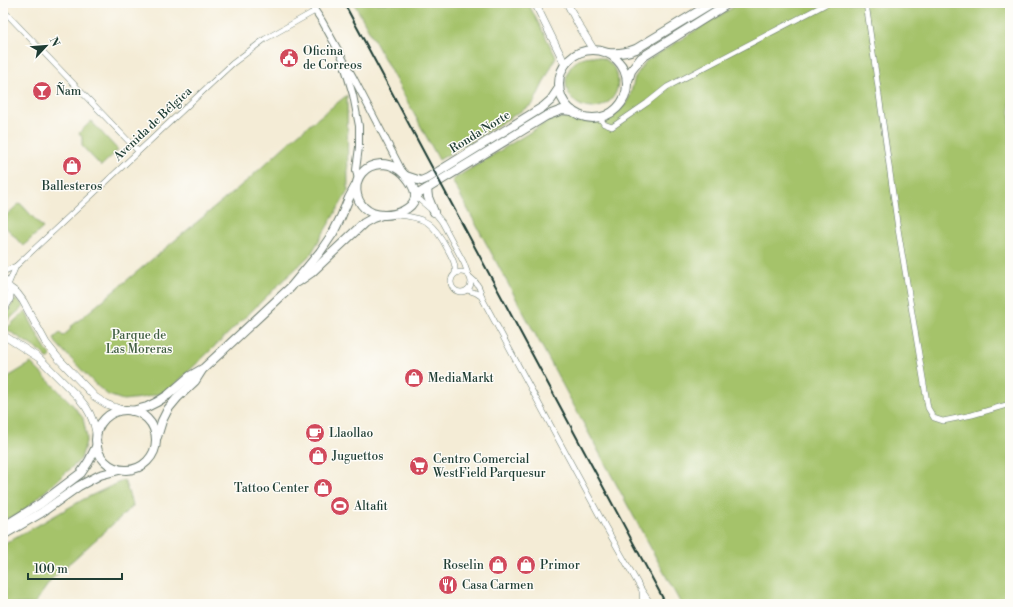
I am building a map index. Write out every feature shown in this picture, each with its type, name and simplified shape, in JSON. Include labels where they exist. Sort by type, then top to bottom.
[{"type":"main road","points":[[535,3],[565,65]]},
{"type":"main road","points":[[567,3],[594,50]]},
{"type":"main road","points":[[607,53],[618,54],[636,50],[712,3]]},
{"type":"main road","points":[[600,118],[610,114],[619,106],[624,97],[631,71],[641,58],[729,3]]},
{"type":"main road","points":[[565,65],[570,58],[577,54],[586,51],[599,50],[616,59],[626,76],[627,86]]},
{"type":"main road","name":"Ronda Norte","points":[[404,174],[420,181],[428,178],[543,107],[551,100],[559,88],[561,72],[565,65]]},
{"type":"main road","points":[[559,88],[565,104],[572,111]]},
{"type":"main road","name":"Ronda Norte","points":[[415,196],[546,116],[562,110],[572,111],[585,117],[600,118]]},
{"type":"main road","points":[[3,535],[41,513],[84,483],[104,474],[141,467],[149,461],[155,448],[156,438],[162,421],[168,408],[178,396],[195,381],[204,368],[291,287],[320,252],[341,218],[349,198],[357,182],[362,173],[376,165],[384,164],[396,168],[404,174],[413,189],[415,196],[412,203],[401,212],[391,215],[372,213],[362,205],[357,197],[357,182]]},
{"type":"main road","points":[[426,189],[434,212]]},
{"type":"main road","points":[[291,287],[312,272],[361,226],[382,215]]},
{"type":"main road","points":[[3,278],[9,287],[17,293],[23,301],[46,343],[95,397],[102,402],[122,410],[132,411],[142,415],[150,422],[155,431],[156,438]]},
{"type":"main road","points":[[3,309],[9,301],[9,287]]},
{"type":"main road","points":[[3,335],[39,358],[78,397],[90,414],[95,427],[99,452],[109,465],[119,470]]},
{"type":"main road","points":[[132,411],[147,407],[157,402],[168,395],[190,376],[204,368]]},
{"type":"main road","points":[[3,527],[40,504],[81,473],[89,462],[97,441],[101,424],[113,413],[122,410]]},
{"type":"street","points":[[310,3],[322,21],[353,77],[404,174]]},
{"type":"street","points":[[600,118],[604,124],[612,127],[667,87],[828,3]]},
{"type":"street","points":[[866,3],[898,229],[928,408],[934,418],[943,421],[972,415],[1010,404]]},
{"type":"street","points":[[3,10],[138,151]]},
{"type":"street","name":"Avenida de Bélgica","points":[[16,266],[244,54],[272,35],[315,11]]},
{"type":"street","points":[[342,57],[351,86],[358,122],[359,139],[356,170],[357,182]]},
{"type":"street","points":[[415,196],[434,212],[449,233],[470,276],[470,285],[467,290]]},
{"type":"street","points":[[391,215],[415,218],[426,222],[433,227],[441,237],[454,263],[455,273],[452,279],[453,288],[459,291],[467,290],[476,293],[482,298]]},
{"type":"street","points":[[3,272],[16,266]]},
{"type":"street","points":[[9,287],[16,266]]},
{"type":"street","points":[[455,273],[461,272],[470,276],[477,283],[481,291],[482,298],[602,519],[651,604]]},
{"type":"street","points":[[641,589],[643,604]]},
{"type":"green space","points":[[354,3],[528,3],[556,57],[533,104],[439,160]]},
{"type":"green space","points":[[740,3],[1010,3],[1010,604],[681,604],[452,180],[550,120],[568,116],[589,122],[610,119],[625,105],[630,96],[635,77],[646,61]]},
{"type":"green space","points":[[587,56],[597,56],[611,63],[618,77],[618,87],[611,101],[597,108],[587,108],[577,104],[570,97],[566,87],[566,77],[570,67],[577,60]]},
{"type":"green space","name":"Parque de Las Moreras","points":[[347,95],[348,191],[311,254],[167,392],[142,398],[123,400],[108,395],[95,384],[56,343],[54,338],[60,333],[63,336],[71,329],[70,327],[250,178],[297,135]]},
{"type":"green space","points":[[91,121],[118,150],[101,166],[82,146],[82,137],[79,133]]},
{"type":"green space","points":[[20,203],[43,228],[23,246],[3,224],[3,218]]},
{"type":"green space","points":[[16,300],[24,306],[3,325],[3,315]]},
{"type":"green space","points":[[25,311],[46,350],[51,356],[48,359],[40,351],[6,329]]},
{"type":"green space","points":[[31,363],[71,403],[83,418],[87,438],[81,459],[20,514],[3,520],[3,380]]},
{"type":"green space","points":[[124,480],[133,506],[52,579],[34,604],[3,604],[3,545],[84,499]]},
{"type":"railway","points":[[344,3],[666,604]]},
{"type":"place","name":"Oficina de Correos","points":[[289,58]]},
{"type":"place","name":"Ñam","points":[[42,91]]},
{"type":"place","name":"Ballesteros","points":[[72,166]]},
{"type":"place","name":"MediaMarkt","points":[[414,378]]},
{"type":"place","name":"Llaollao","points":[[315,433]]},
{"type":"place","name":"Juguettos","points":[[318,456]]},
{"type":"place","name":"Centro Comercial WestField Parquesur","points":[[419,466]]},
{"type":"place","name":"Tattoo Center","points":[[323,488]]},
{"type":"place","name":"Altafit","points":[[340,506]]},
{"type":"place","name":"Roselin","points":[[498,565]]},
{"type":"place","name":"Primor","points":[[526,565]]},
{"type":"place","name":"Casa Carmen","points":[[448,585]]}]
